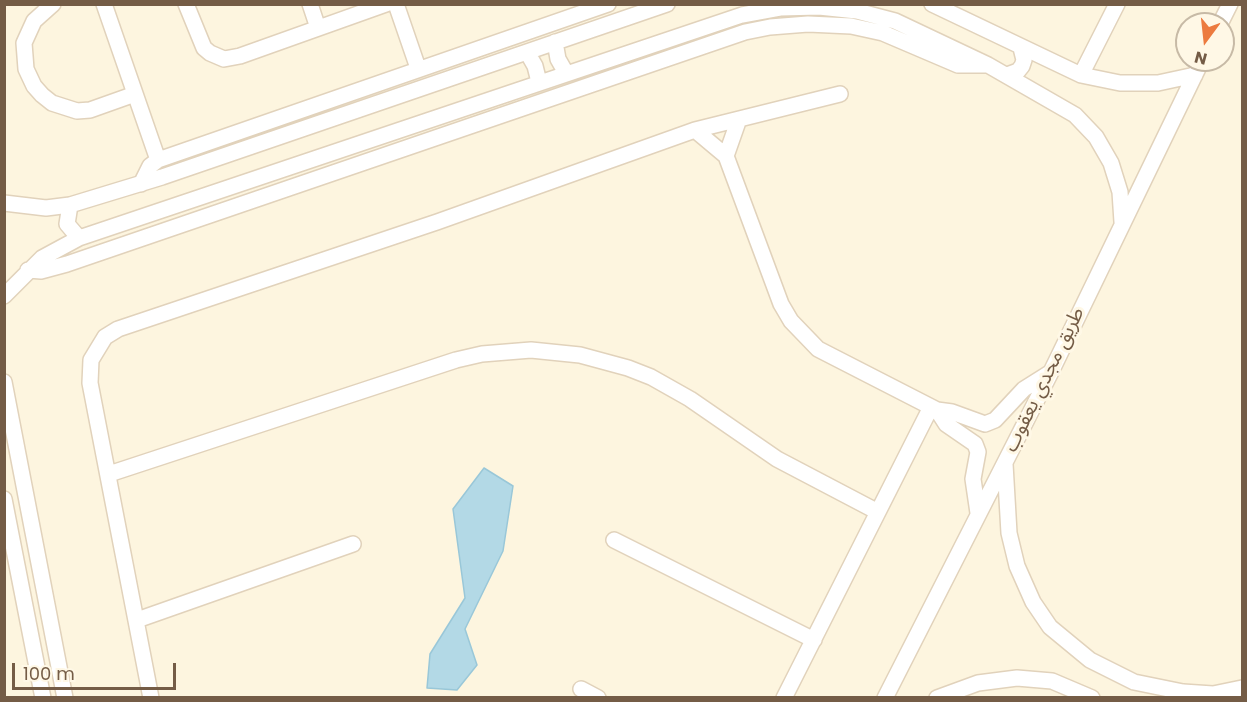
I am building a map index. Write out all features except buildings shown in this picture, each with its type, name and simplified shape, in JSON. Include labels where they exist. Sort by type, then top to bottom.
[{"type":"street","points":[[53,4],[34,21],[24,43],[26,69],[42,96],[52,103],[77,111],[90,110],[135,94]]},
{"type":"street","points":[[105,4],[158,160]]},
{"type":"street","points":[[186,4],[204,48],[224,59],[386,4]]},
{"type":"street","points":[[310,4],[318,28]]},
{"type":"street","points":[[396,4],[418,68]]},
{"type":"street","points":[[141,184],[150,166],[158,160],[608,4]]},
{"type":"street","points":[[4,203],[46,208],[70,205],[141,184],[527,52],[632,10],[667,4]]},
{"type":"street","points":[[932,4],[1081,75],[1130,83],[1158,82],[1195,75]]},
{"type":"street","points":[[1081,75],[1117,4]]},
{"type":"street","points":[[4,296],[42,258],[79,238],[742,15],[780,8],[819,7],[857,11],[895,21],[988,65],[1076,115],[1096,137],[1111,163],[1120,192],[1122,222]]},
{"type":"street","points":[[28,270],[41,271],[68,264],[723,40],[770,27],[808,24],[851,26],[883,33],[958,65],[988,65]]},
{"type":"street","points":[[555,42],[558,59],[566,74]]},
{"type":"street","points":[[1007,75],[1018,71],[1022,66],[1024,60],[1021,48]]},
{"type":"street","points":[[527,52],[535,66],[539,82]]},
{"type":"street","points":[[466,53],[473,71]]},
{"type":"street","name":"طريق مجدي يعقوب","points":[[885,698],[1051,372],[1196,72]]},
{"type":"street","points":[[151,698],[89,371],[96,347],[111,333],[695,130],[840,94]]},
{"type":"street","points":[[726,156],[739,119]]},
{"type":"street","points":[[695,130],[726,156],[781,304],[790,321],[818,349],[934,408],[984,424],[995,420],[1024,389],[1051,372]]},
{"type":"street","points":[[70,205],[67,224],[79,238]]},
{"type":"street","points":[[110,474],[456,360],[482,354],[531,350],[580,355],[620,365],[651,377],[690,399],[777,459],[878,512]]},
{"type":"street","points":[[4,382],[64,698]]},
{"type":"street","points":[[934,408],[946,424],[975,444],[978,452],[974,496],[978,513]]},
{"type":"street","points":[[784,698],[878,512],[934,408]]},
{"type":"street","points":[[975,444],[984,424]]},
{"type":"street","points":[[1005,461],[1010,533],[1017,566],[1033,602],[1050,627],[1090,660],[1134,682],[1193,693],[1212,694],[1242,688]]},
{"type":"street","points":[[4,499],[43,698]]},
{"type":"street","points":[[614,540],[813,639]]},
{"type":"street","points":[[138,620],[353,543]]},
{"type":"street","points":[[35,651],[64,698]]},
{"type":"street","points":[[937,698],[978,683],[1017,678],[1052,681],[1092,698]]},
{"type":"street","points":[[581,690],[598,698]]},
{"type":"water","points":[[484,468],[513,486],[503,551],[465,629],[477,665],[457,690],[427,688],[430,654],[465,598],[453,509]]}]
